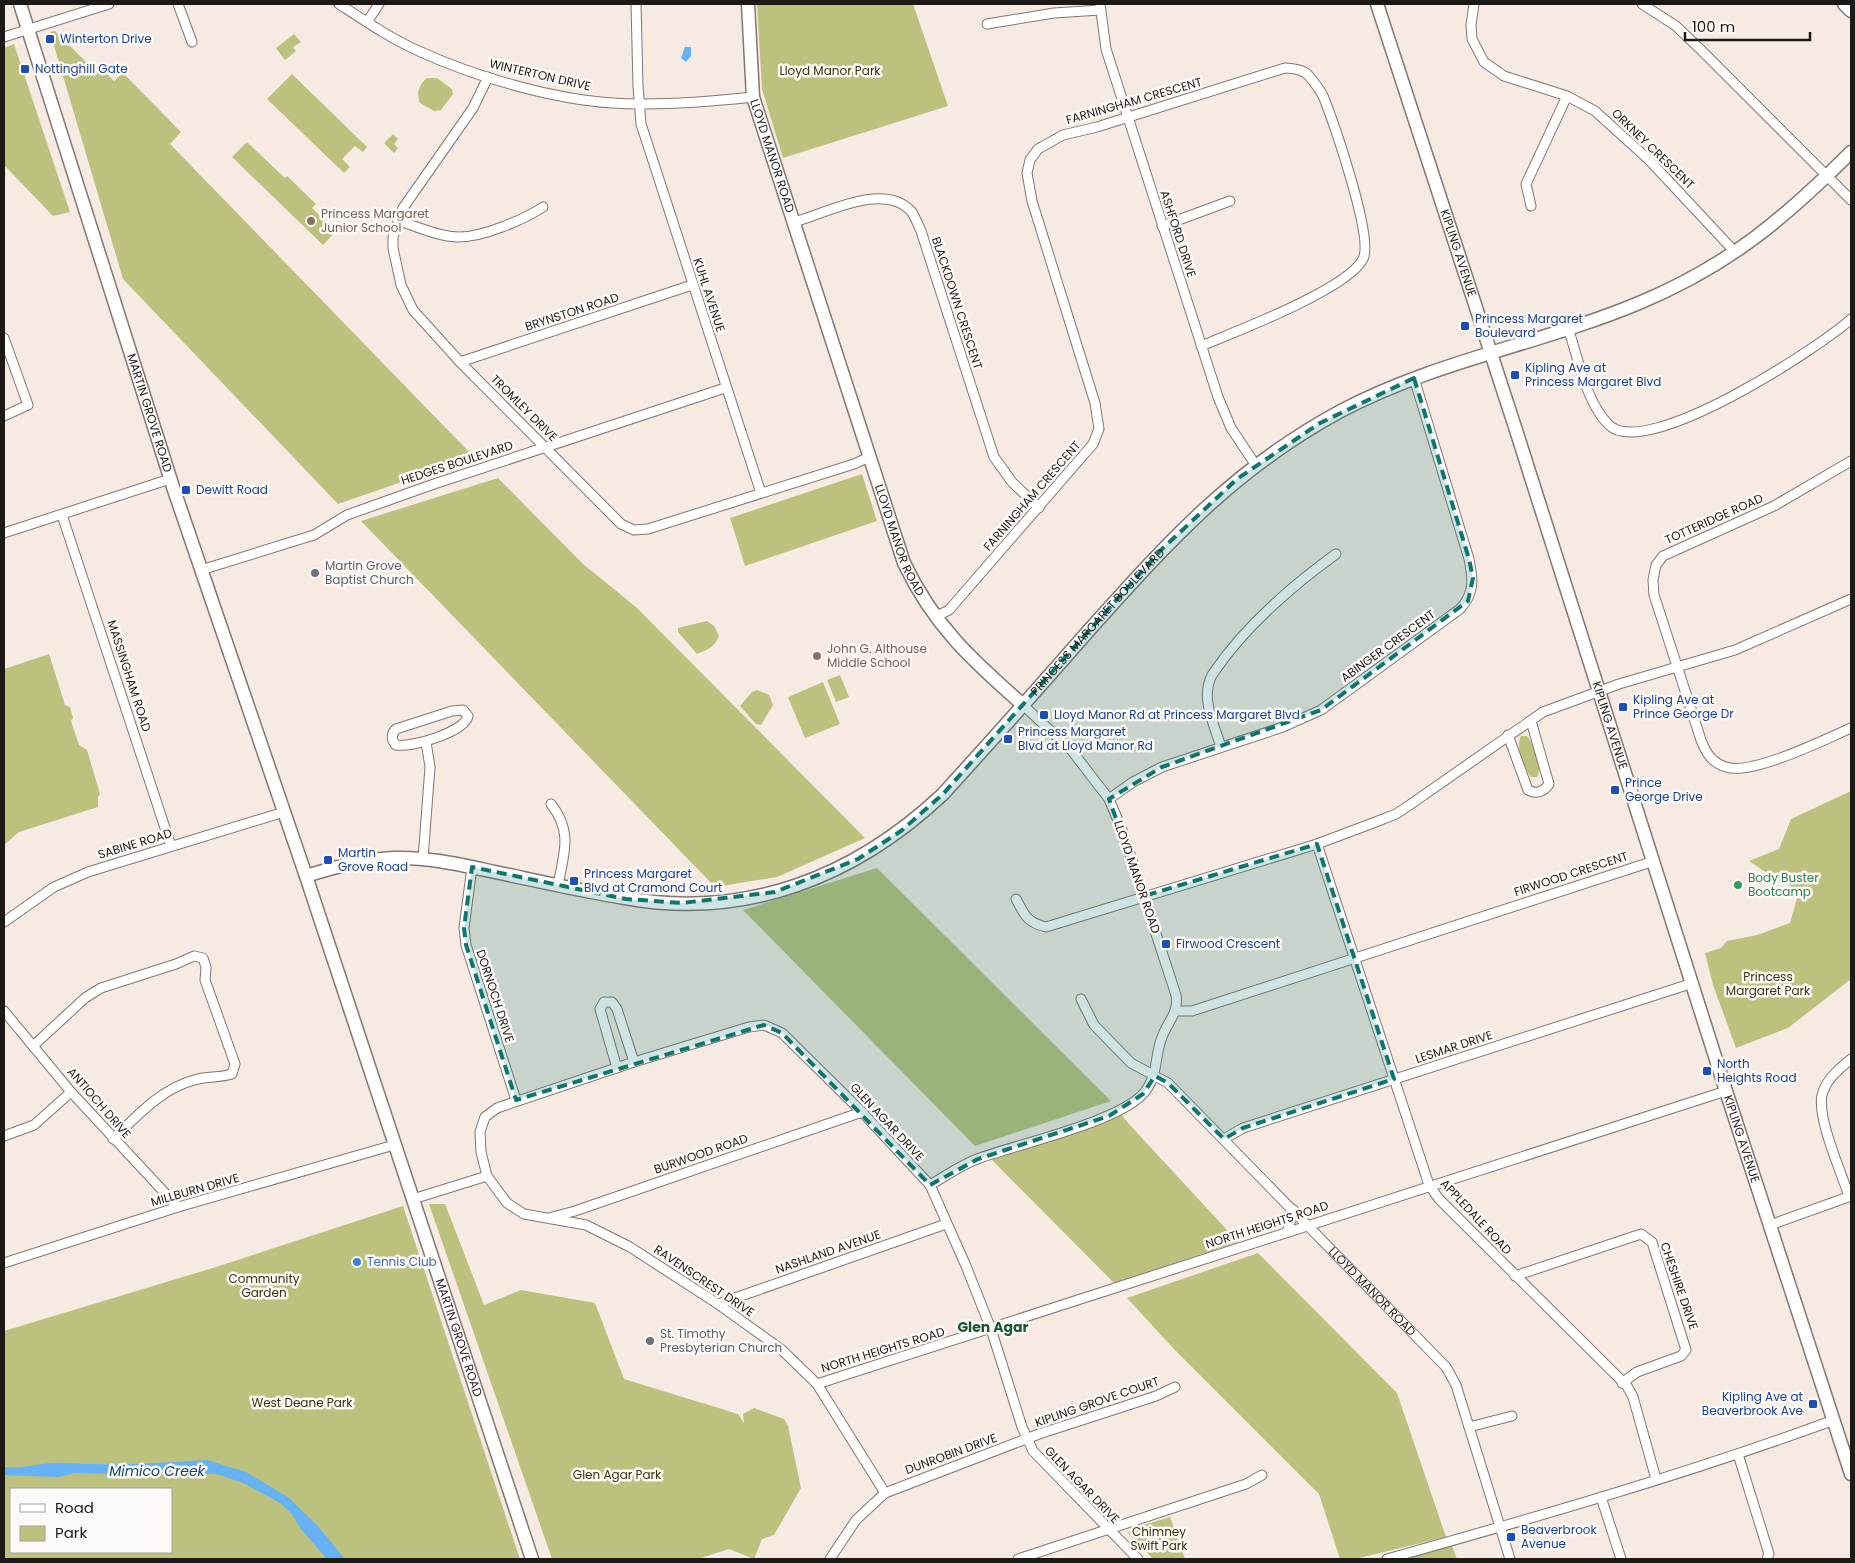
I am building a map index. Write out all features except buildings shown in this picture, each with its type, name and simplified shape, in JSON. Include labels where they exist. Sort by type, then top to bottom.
[{"type":"main road","name":"MARTIN GROVE ROAD","points":[[20,4],[170,479],[306,876],[532,1559]]},
{"type":"main road","name":"LLOYD MANOR ROAD","points":[[748,4],[753,97],[904,563],[935,617],[964,652],[1023,705]]},
{"type":"main road","name":"KIPLING AVENUE","points":[[1377,4],[1491,352],[1726,1091],[1851,1474]]},
{"type":"main road","points":[[1844,4],[1851,11]]},
{"type":"main road","name":"PRINCESS MARGARET BOULEVARD","points":[[306,876],[371,860],[422,859],[472,867],[626,898],[682,903],[719,902],[758,896],[809,881],[842,867],[880,846],[922,814],[943,794],[1161,550],[1210,503],[1256,464],[1340,411],[1414,378],[1603,317],[1667,291],[1735,252],[1768,229],[1851,152]]},
{"type":"street","points":[[4,37],[108,4]]},
{"type":"street","points":[[178,4],[192,42]]},
{"type":"street","name":"WINTERTON DRIVE","points":[[339,4],[420,52],[488,77],[558,94],[611,103],[639,104],[753,97]]},
{"type":"street","points":[[367,22],[379,4]]},
{"type":"street","name":"KUHL AVENUE","points":[[636,4],[641,124],[725,388],[761,493]]},
{"type":"street","name":"ORKNEY CRESCENT","points":[[1474,4],[1471,25],[1472,39],[1484,62],[1504,76],[1566,96],[1595,111],[1624,134],[1735,252]]},
{"type":"street","points":[[1642,4],[1662,16],[1687,37],[1851,200]]},
{"type":"street","points":[[987,24],[1100,7]]},
{"type":"street","name":"ASHFORD DRIVE","points":[[1100,7],[1106,49],[1224,414],[1256,464]]},
{"type":"street","name":"FARNINGHAM CRESCENT","points":[[935,617],[949,610],[1039,508],[1086,452],[1100,429],[1095,404],[1032,201],[1027,173],[1030,160],[1038,149],[1063,135],[1129,117],[1285,68],[1301,70],[1309,75],[1323,97],[1358,207],[1366,239],[1366,252],[1358,266],[1350,274],[1301,303],[1201,346]]},
{"type":"street","name":"TROMLEY DRIVE","points":[[488,77],[473,108],[402,208],[393,237],[393,248],[405,295],[418,316],[460,362],[621,524],[634,530],[648,529],[854,464],[869,457]]},
{"type":"street","points":[[1531,206],[1526,184],[1566,96]]},
{"type":"street","name":"BLACKDOWN CRESCENT","points":[[794,222],[869,198],[902,203],[911,211],[921,231],[994,457],[1012,482],[1039,508]]},
{"type":"street","points":[[1162,226],[1230,201]]},
{"type":"street","points":[[398,221],[458,237],[491,230],[532,214],[543,207]]},
{"type":"street","name":"BRYNSTON ROAD","points":[[460,362],[692,285]]},
{"type":"street","points":[[1568,328],[1597,411],[1610,426],[1618,430],[1640,432],[1671,424],[1747,389],[1805,354],[1851,319]]},
{"type":"street","points":[[4,338],[28,405],[4,416]]},
{"type":"street","name":"ABINGER CRESCENT","points":[[1109,799],[1148,773],[1283,727],[1321,710],[1460,609],[1468,601],[1472,591],[1473,578],[1469,559],[1414,378]]},
{"type":"street","name":"HEDGES BOULEVARD","points":[[201,570],[314,535],[347,515],[544,446],[725,388]]},
{"type":"street","name":"TOTTERIDGE ROAD","points":[[1851,461],[1774,506],[1662,556],[1656,565],[1653,580],[1654,595],[1677,667],[1706,751],[1712,759],[1728,768],[1748,767],[1782,758],[1851,728]]},
{"type":"street","points":[[4,533],[170,479]]},
{"type":"street","name":"MASSINGHAM ROAD","points":[[62,515],[171,846]]},
{"type":"street","points":[[1221,747],[1208,705],[1208,683],[1212,674],[1250,627],[1293,586],[1336,554]]},
{"type":"street","points":[[1016,898],[1027,919],[1033,924],[1046,927],[1316,844],[1396,814],[1543,712],[1677,667],[1735,650],[1851,599]]},
{"type":"street","name":"LLOYD MANOR ROAD","points":[[1023,705],[1072,751],[1109,799],[1122,830],[1176,995],[1176,1011]]},
{"type":"street","points":[[463,710],[468,714],[468,719],[465,723],[426,742],[408,746],[396,744],[393,740],[393,734],[396,729],[452,711],[463,710]]},
{"type":"street","points":[[1508,735],[1528,790],[1538,792],[1544,790],[1550,784],[1530,721]]},
{"type":"street","points":[[422,859],[430,767],[426,742]]},
{"type":"street","points":[[551,804],[561,817],[566,836],[558,885]]},
{"type":"street","name":"SABINE ROAD","points":[[4,922],[31,902],[65,881],[171,846],[284,812]]},
{"type":"street","name":"APPLEDALE ROAD","points":[[1316,844],[1429,1185],[1439,1199],[1627,1386],[1633,1397],[1656,1479]]},
{"type":"street","name":"FIRWOOD CRESCENT","points":[[1176,1011],[1192,1011],[1352,957],[1654,861]]},
{"type":"street","name":"DORNOCH DRIVE","points":[[472,867],[464,928],[466,945],[516,1100]]},
{"type":"street","points":[[33,1046],[85,998],[101,988],[176,964],[194,956],[203,958],[206,967],[205,980],[235,1064],[232,1074],[204,1077],[172,1088],[159,1097],[113,1138]]},
{"type":"street","name":"LESMAR DRIVE","points":[[1224,1139],[1243,1128],[1693,983]]},
{"type":"street","name":"LLOYD MANOR ROAD","points":[[1082,1000],[1086,1013],[1094,1025],[1131,1064],[1168,1083],[1439,1358],[1452,1376],[1510,1559]]},
{"type":"street","points":[[617,1068],[600,1009],[604,1002],[612,1002],[617,1008],[634,1062]]},
{"type":"street","name":"ANTIOCH DRIVE","points":[[4,1011],[71,1092],[178,1207]]},
{"type":"street","points":[[930,1185],[978,1159],[1109,1116],[1143,1094],[1154,1076],[1162,1038],[1176,1011]]},
{"type":"street","name":"GLEN AGAR DRIVE","points":[[487,1176],[480,1132],[485,1117],[497,1108],[516,1100],[634,1062],[764,1024],[782,1033],[862,1112],[930,1185],[966,1266],[991,1329],[1027,1439],[1037,1457],[1138,1559]]},
{"type":"street","points":[[1770,1225],[1850,1196],[1824,1123],[1821,1103],[1828,1082],[1836,1071],[1851,1059]]},
{"type":"street","name":"NORTH HEIGHTS ROAD","points":[[817,1384],[991,1329],[1308,1224],[1726,1091]]},
{"type":"street","points":[[4,1136],[34,1125],[71,1092]]},
{"type":"street","name":"BURWOOD ROAD","points":[[547,1218],[575,1211],[862,1112]]},
{"type":"street","name":"MILLBURN DRIVE","points":[[4,1262],[178,1207],[394,1145]]},
{"type":"street","points":[[412,1199],[487,1176]]},
{"type":"street","name":"RAVENSCREST DRIVE","points":[[487,1176],[507,1203],[524,1214],[586,1225],[630,1247],[718,1304],[782,1350],[817,1384],[885,1493]]},
{"type":"street","points":[[1287,1232],[1294,1210]]},
{"type":"street","name":"NASHLAND AVENUE","points":[[718,1304],[946,1224]]},
{"type":"street","name":"CHESHIRE DRIVE","points":[[1515,1276],[1641,1234],[1646,1235],[1652,1242],[1686,1350],[1681,1356],[1637,1372],[1622,1383]]},
{"type":"street","name":"KIPLING GROVE COURT","points":[[1027,1439],[1156,1396],[1175,1387]]},
{"type":"street","points":[[1469,1427],[1512,1416]]},
{"type":"street","points":[[1387,1559],[1601,1497],[1738,1454],[1834,1420]]},
{"type":"street","name":"DUNROBIN DRIVE","points":[[885,1493],[1027,1439]]},
{"type":"street","points":[[1738,1454],[1769,1554],[1767,1559]]},
{"type":"street","points":[[1018,1559],[1106,1528],[1246,1484],[1262,1475]]},
{"type":"street","points":[[830,1559],[856,1520],[885,1493]]},
{"type":"street","points":[[1601,1497],[1622,1559]]},
{"type":"highlighted area","points":[[1414,378],[1469,559],[1473,578],[1468,601],[1321,710],[1162,767],[1109,799],[1144,896],[1317,844],[1394,1079],[1243,1128],[1224,1139],[1168,1083],[1155,1076],[1143,1094],[1109,1116],[978,1159],[930,1185],[782,1033],[764,1025],[516,1100],[466,945],[464,928],[472,867],[626,899],[682,903],[775,892],[858,859],[901,831],[943,794],[1161,550],[1237,479],[1320,423]]},
{"type":"green space","name":"Lloyd Manor Park","points":[[757,4],[913,4],[948,106],[783,158],[762,89]]},
{"type":"green space","points":[[55,31],[89,65],[100,67],[114,81],[123,73],[181,132],[170,144],[474,457],[338,504],[123,279],[50,32]]},
{"type":"green space","points":[[294,34],[301,42],[293,47],[296,51],[285,60],[276,48]]},
{"type":"green space","points":[[14,44],[70,212],[53,216],[4,165],[4,48]]},
{"type":"green space","points":[[292,74],[367,147],[363,152],[355,146],[342,159],[350,167],[344,173],[267,99]]},
{"type":"green space","points":[[427,78],[437,78],[452,89],[453,94],[441,110],[434,111],[420,103],[419,89]]},
{"type":"green space","points":[[393,134],[398,139],[394,144],[398,148],[394,153],[384,143]]},
{"type":"green space","points":[[247,142],[316,204],[312,208],[336,231],[323,245],[232,157]]},
{"type":"green space","points":[[862,474],[877,521],[745,566],[730,518]]},
{"type":"green space","points":[[498,478],[583,564],[636,607],[865,838],[777,877],[715,887],[361,521]]},
{"type":"green space","points":[[707,621],[714,626],[719,636],[713,645],[697,654],[678,632],[678,628]]},
{"type":"green space","points":[[49,654],[65,705],[70,707],[73,718],[71,721],[79,745],[87,750],[100,794],[98,797],[98,807],[19,832],[4,845],[4,669]]},
{"type":"green space","points":[[840,675],[849,697],[836,702],[827,680]]},
{"type":"green space","points":[[823,682],[840,724],[805,738],[788,697]]},
{"type":"green space","points":[[757,690],[769,695],[773,705],[761,725],[756,724],[740,706],[752,692]]},
{"type":"green space","points":[[1521,736],[1527,736],[1535,750],[1539,768],[1537,777],[1531,777],[1523,763],[1519,746]]},
{"type":"green space","name":"Princess Margaret Park","points":[[1851,791],[1851,979],[1788,1028],[1736,1048],[1713,985],[1705,953],[1721,948],[1727,941],[1757,935],[1790,923],[1797,898],[1788,881],[1764,871],[1749,861],[1779,849],[1791,819]]},
{"type":"green space","points":[[877,868],[1111,1101],[975,1146],[743,910]]},
{"type":"green space","points":[[1121,1114],[1238,1242],[1115,1284],[990,1158],[1105,1123]]},
{"type":"green space","name":"Glen Agar Park","points":[[429,1204],[445,1204],[484,1305],[521,1290],[595,1303],[624,1379],[738,1414],[744,1423],[743,1414],[754,1408],[784,1419],[788,1426],[801,1488],[774,1535],[762,1539],[754,1559],[729,1549],[698,1559],[552,1559]]},
{"type":"green space","name":"West Deane Park","points":[[403,1206],[520,1559],[4,1559],[4,1331],[216,1267]]},
{"type":"green space","points":[[1258,1253],[1397,1393],[1446,1537],[1355,1559],[1340,1559],[1319,1494],[1173,1348],[1127,1298]]},
{"type":"green space","name":"Chimney Swift Park","points":[[1170,1517],[1185,1559],[1153,1559],[1128,1533],[1134,1528]]},
{"type":"green space","points":[[1452,1546],[1457,1559],[1398,1559]]},
{"type":"water","points":[[685,47],[691,47],[691,56],[686,62],[681,58]]},
{"type":"water","name":"Mimico Creek","points":[[207,1460],[246,1472],[289,1498],[318,1526],[345,1559],[327,1559],[300,1528],[292,1514],[280,1503],[243,1483],[217,1474],[144,1472],[116,1474],[75,1473],[58,1477],[4,1475],[4,1467],[50,1463],[118,1464]]},
{"type":"place","name":"Winterton Drive","points":[[50,39]]},
{"type":"place","name":"Nottinghill Gate","points":[[25,69]]},
{"type":"place","name":"Princess Margaret Junior School","points":[[311,221]]},
{"type":"place","name":"Princess Margaret Boulevard","points":[[1465,326]]},
{"type":"place","name":"Kipling Ave at Princess Margaret Blvd","points":[[1515,375]]},
{"type":"place","name":"Dewitt Road","points":[[186,490]]},
{"type":"place","name":"Martin Grove Baptist Church","points":[[315,573]]},
{"type":"place","name":"John G. Althouse Middle School","points":[[817,656]]},
{"type":"place","name":"Kipling Ave at Prince George Dr","points":[[1623,707]]},
{"type":"place","name":"Lloyd Manor Rd at Princess Margaret Blvd","points":[[1044,715]]},
{"type":"place","name":"Princess Margaret Blvd at Lloyd Manor Rd","points":[[1008,739]]},
{"type":"place","name":"Prince George Drive","points":[[1615,790]]},
{"type":"place","name":"Martin Grove Road","points":[[328,860]]},
{"type":"place","name":"Princess Margaret Blvd at Cramond Court","points":[[574,881]]},
{"type":"place","name":"Body Buster Bootcamp","points":[[1738,885]]},
{"type":"place","name":"Firwood Crescent","points":[[1166,944]]},
{"type":"place","name":"North Heights Road","points":[[1707,1071]]},
{"type":"place","name":"Tennis Club","points":[[357,1262]]},
{"type":"place","name":"St. Timothy Presbyterian Church","points":[[650,1341]]},
{"type":"place","name":"Kipling Ave at Beaverbrook Ave","points":[[1813,1404]]},
{"type":"place","name":"Beaverbrook Avenue","points":[[1511,1537]]},
{"type":"district","name":"Glen Agar","points":[[993,1327]]},
{"type":"park label","name":"Community Garden","points":[[264,1286]]}]
